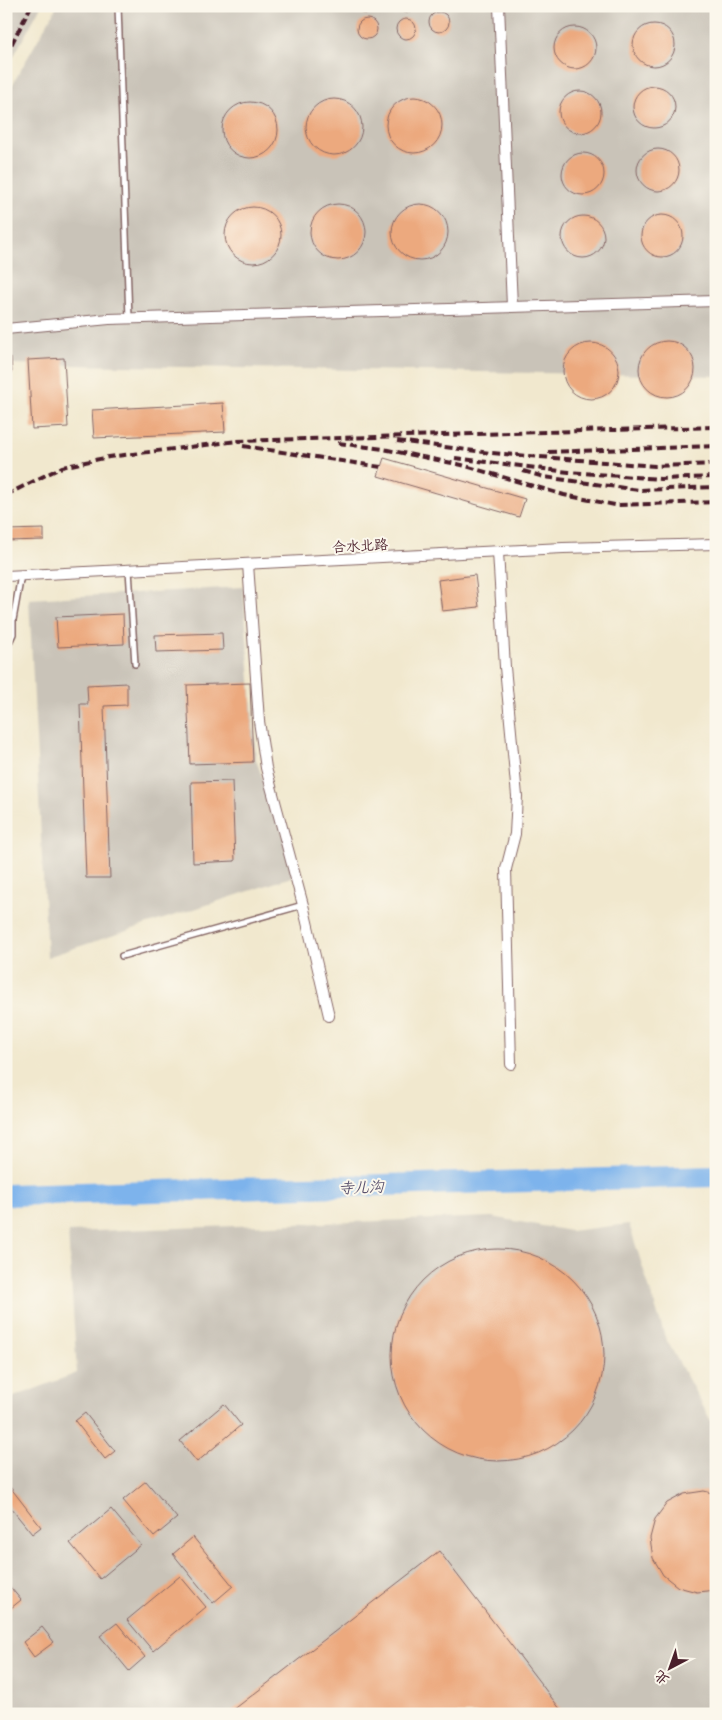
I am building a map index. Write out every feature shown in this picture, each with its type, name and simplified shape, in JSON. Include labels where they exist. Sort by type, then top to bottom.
[{"type":"street","points":[[499,6],[512,306]]},
{"type":"street","points":[[6,329],[130,318],[716,301]]},
{"type":"street","name":"合水北路","points":[[6,576],[498,552],[716,544]]},
{"type":"street","points":[[498,552],[505,667],[517,796],[516,834],[506,869],[511,1064]]},
{"type":"street","points":[[248,564],[259,721],[266,768],[303,905],[329,1016]]},
{"type":"lane","points":[[118,6],[130,318]]},
{"type":"lane","points":[[129,570],[135,664]]},
{"type":"lane","points":[[6,649],[13,634],[13,620],[21,575]]},
{"type":"lane","points":[[122,956],[303,905]]},
{"type":"shaded area","points":[[6,6],[41,6],[6,70]]},
{"type":"shaded area","points":[[57,6],[716,6],[716,376],[6,364],[6,96]]},
{"type":"shaded area","points":[[243,587],[256,760],[298,875],[47,957],[29,599]]},
{"type":"shaded area","points":[[492,1217],[570,1231],[629,1224],[665,1337],[716,1430],[716,1714],[6,1714],[6,1400],[77,1373],[68,1232]]},
{"type":"building","points":[[356,6],[376,6],[373,12],[367,14],[361,13]]},
{"type":"building","points":[[397,6],[416,6],[407,13],[401,11]]},
{"type":"building","points":[[439,12],[446,15],[449,22],[446,29],[439,32],[432,29],[429,22],[432,15]]},
{"type":"building","points":[[367,19],[374,22],[377,29],[374,36],[367,39],[360,36],[357,29],[360,22]]},
{"type":"building","points":[[406,19],[413,22],[416,29],[413,36],[406,39],[399,36],[396,29],[399,22]]},
{"type":"building","points":[[654,24],[669,30],[675,45],[669,60],[654,66],[639,60],[633,45],[639,30]]},
{"type":"building","points":[[575,27],[590,33],[596,48],[590,63],[575,69],[560,63],[554,48],[560,33]]},
{"type":"building","points":[[654,86],[669,92],[675,107],[669,122],[654,128],[639,122],[633,107],[639,92]]},
{"type":"building","points":[[580,91],[595,97],[601,112],[595,127],[580,133],[565,127],[559,112],[565,97]]},
{"type":"building","points":[[414,97],[425,99],[434,105],[440,114],[442,125],[440,136],[434,145],[425,151],[414,153],[403,151],[394,145],[388,136],[386,125],[388,114],[394,105],[403,99]]},
{"type":"building","points":[[334,99],[345,101],[354,107],[360,116],[362,127],[360,138],[354,147],[345,153],[334,155],[323,153],[314,147],[308,138],[306,127],[308,116],[314,107],[323,101]]},
{"type":"building","points":[[250,102],[261,104],[270,110],[276,119],[278,130],[276,141],[270,150],[261,156],[250,158],[239,156],[230,150],[224,141],[222,130],[224,119],[230,110],[239,104]]},
{"type":"building","points":[[658,149],[673,155],[679,170],[673,185],[658,191],[643,185],[637,170],[643,155]]},
{"type":"building","points":[[583,153],[598,159],[604,174],[598,189],[583,195],[568,189],[562,174],[568,159]]},
{"type":"building","points":[[338,204],[349,206],[358,212],[364,221],[366,232],[364,243],[358,252],[349,258],[338,260],[327,258],[318,252],[312,243],[310,232],[312,221],[318,212],[327,206]]},
{"type":"building","points":[[420,204],[431,206],[440,212],[446,221],[448,232],[446,243],[440,252],[431,258],[420,260],[409,258],[400,252],[394,243],[392,232],[394,221],[400,212],[409,206]]},
{"type":"building","points":[[253,207],[264,209],[273,215],[279,224],[281,235],[279,246],[273,255],[264,261],[253,263],[242,261],[233,255],[227,246],[225,235],[227,224],[233,215],[242,209]]},
{"type":"building","points":[[662,215],[677,221],[683,236],[677,251],[662,257],[647,251],[641,236],[647,221]]},
{"type":"building","points":[[583,216],[598,222],[604,237],[598,252],[583,258],[568,252],[562,237],[568,222]]},
{"type":"building","points":[[667,341],[678,343],[687,349],[693,358],[695,369],[693,380],[687,389],[678,395],[667,397],[656,395],[647,389],[641,380],[639,369],[641,358],[647,349],[656,343]]},
{"type":"building","points":[[591,343],[602,345],[611,351],[617,360],[619,371],[617,382],[611,391],[602,397],[591,399],[580,397],[571,391],[565,382],[563,371],[565,360],[571,351],[580,345]]},
{"type":"building","points":[[6,357],[11,357],[12,372],[6,373]]},
{"type":"building","points":[[64,358],[68,427],[32,429],[28,360]]},
{"type":"building","points":[[223,403],[225,432],[94,438],[92,410]]},
{"type":"building","points":[[384,458],[525,499],[519,517],[378,476]]},
{"type":"building","points":[[44,529],[44,540],[6,541],[6,530]]},
{"type":"building","points":[[475,575],[479,607],[442,611],[438,580]]},
{"type":"building","points":[[123,614],[124,644],[58,647],[56,617]]},
{"type":"building","points":[[222,633],[223,650],[156,652],[155,635]]},
{"type":"building","points":[[127,683],[127,705],[104,706],[110,878],[86,878],[80,704],[88,704],[87,685]]},
{"type":"building","points":[[250,683],[253,762],[190,764],[187,685]]},
{"type":"building","points":[[232,781],[235,861],[193,863],[191,782]]},
{"type":"building","points":[[488,1249],[508,1249],[529,1253],[548,1261],[573,1280],[586,1296],[596,1314],[602,1334],[604,1355],[602,1376],[596,1396],[586,1414],[573,1430],[548,1449],[529,1457],[508,1461],[488,1461],[467,1457],[448,1449],[431,1437],[416,1422],[404,1405],[396,1386],[392,1365],[392,1345],[396,1324],[404,1305],[416,1288],[431,1273],[448,1261],[467,1253]]},
{"type":"building","points":[[224,1404],[241,1425],[197,1462],[180,1441]]},
{"type":"building","points":[[85,1413],[115,1451],[105,1459],[75,1421]]},
{"type":"building","points":[[146,1481],[177,1518],[154,1537],[123,1500]]},
{"type":"building","points":[[10,1487],[41,1527],[32,1534],[6,1502],[6,1490]]},
{"type":"building","points":[[704,1491],[716,1494],[716,1590],[697,1592],[678,1587],[663,1575],[653,1558],[650,1538],[655,1519],[667,1503],[684,1494]]},
{"type":"building","points":[[111,1509],[141,1545],[100,1579],[70,1543]]},
{"type":"building","points":[[193,1537],[233,1586],[213,1603],[173,1554]]},
{"type":"building","points":[[439,1551],[564,1714],[228,1714]]},
{"type":"building","points":[[180,1576],[206,1607],[153,1651],[127,1620]]},
{"type":"building","points":[[6,1582],[21,1600],[6,1612]]},
{"type":"building","points":[[117,1623],[145,1657],[129,1671],[100,1636]]},
{"type":"building","points":[[42,1627],[54,1642],[34,1657],[23,1642]]},
{"type":"waterway","name":"寺儿沟","points":[[6,1195],[716,1176]]},
{"type":"railway","points":[[6,11],[8,6]]},
{"type":"railway","points":[[6,55],[31,6]]},
{"type":"railway","points":[[6,495],[62,467],[109,457],[237,441],[716,427]]},
{"type":"railway","points":[[397,441],[491,453],[655,466],[716,464]]},
{"type":"railway","points":[[338,443],[383,449],[462,465],[564,495],[615,505],[716,502]]},
{"type":"railway","points":[[243,446],[381,467]]},
{"type":"railway","points":[[548,452],[716,446]]},
{"type":"railway","points":[[455,458],[569,472],[660,479],[716,477]]},
{"type":"railway","points":[[523,471],[544,477],[639,490],[716,487]]}]
